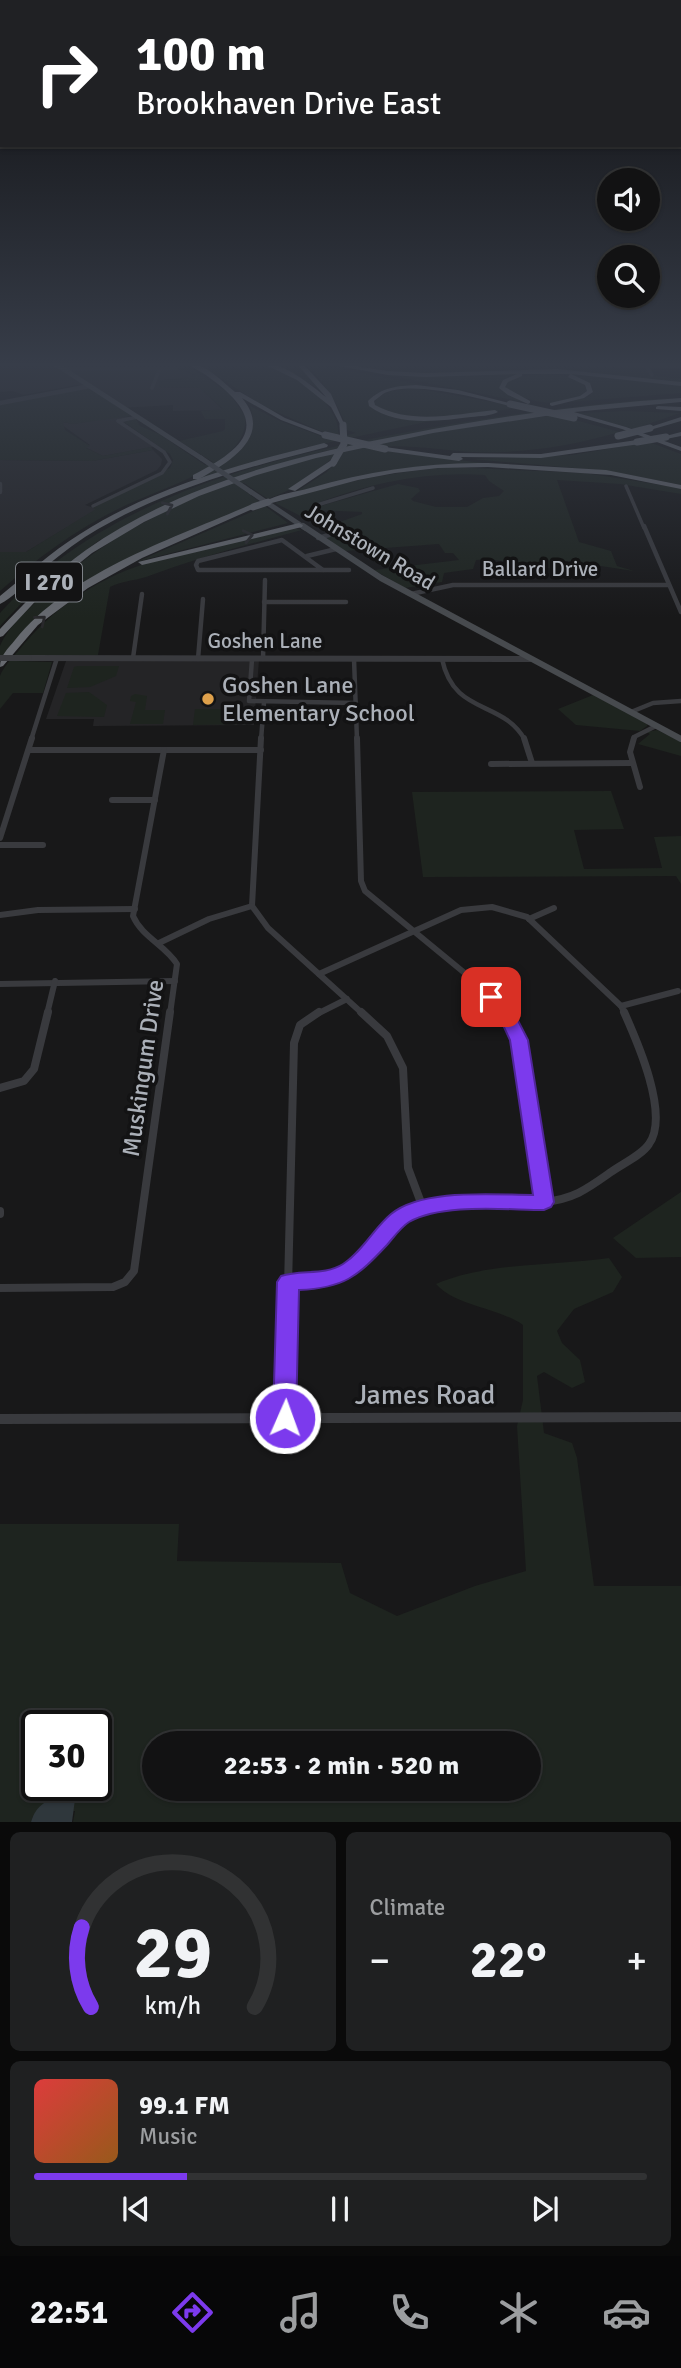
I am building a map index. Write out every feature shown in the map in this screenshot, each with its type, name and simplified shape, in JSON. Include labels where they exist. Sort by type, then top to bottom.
[{"type":"highway","points":[[108,521],[219,464],[237,448]]},
{"type":"highway","name":"I 270","points":[[0,601],[54,555],[108,521],[214,477],[315,448]]},
{"type":"highway","points":[[279,498],[333,463],[342,448]]},
{"type":"highway","name":"I 270","points":[[0,635],[18,612],[55,577],[98,545],[165,508],[233,481],[347,448]]},
{"type":"highway","points":[[381,448],[465,460],[611,473],[681,487]]},
{"type":"highway","points":[[457,455],[560,448]]},
{"type":"highway","points":[[385,449],[457,455],[541,456],[596,448]]},
{"type":"highway","points":[[0,664],[35,624],[89,583],[123,564],[279,498],[329,484],[415,468],[480,466],[611,473]]},
{"type":"highway","points":[[89,583],[163,556],[299,525]]},
{"type":"main road","name":"Johnstown Road","points":[[186,448],[318,538],[411,594],[681,739]]},
{"type":"street","points":[[93,506],[162,473],[170,462],[167,455],[158,448]]},
{"type":"street","points":[[0,484],[0,492]]},
{"type":"street","points":[[626,486],[681,612]]},
{"type":"street","points":[[318,538],[329,535],[334,530],[313,514],[317,505],[373,488]]},
{"type":"street","points":[[323,570],[282,540],[200,560],[196,565],[198,570],[323,570],[349,570]]},
{"type":"street","points":[[307,556],[336,549]]},
{"type":"street","points":[[262,659],[265,580]]},
{"type":"street","name":"Ballard Drive","points":[[411,594],[453,585],[669,585]]},
{"type":"street","points":[[132,658],[142,594]]},
{"type":"street","points":[[198,659],[203,599]]},
{"type":"street","points":[[264,602],[346,603]]},
{"type":"street","name":"Goshen Lane","points":[[0,658],[530,659]]},
{"type":"street","points":[[0,838],[57,658]]},
{"type":"street","points":[[252,659],[249,701],[356,702]]},
{"type":"street","points":[[354,659],[361,881],[365,891],[478,984],[504,1009],[519,1040],[544,1202]]},
{"type":"street","points":[[442,659],[445,681],[455,693],[519,730],[528,746],[532,764]]},
{"type":"street","points":[[631,712],[653,704],[681,701]]},
{"type":"street","points":[[264,702],[252,906],[268,928],[387,1036],[402,1068],[408,1168],[423,1208]]},
{"type":"street","points":[[640,787],[630,752],[634,737],[656,726]]},
{"type":"street","points":[[30,750],[261,750]]},
{"type":"street","points":[[0,915],[38,910],[135,909],[164,750]]},
{"type":"street","points":[[491,764],[632,763]]},
{"type":"street","points":[[112,800],[155,800]]},
{"type":"street","points":[[0,845],[43,845]]},
{"type":"street","points":[[159,943],[209,919],[252,906]]},
{"type":"street","points":[[288,1282],[318,1281],[350,1270],[400,1217],[423,1208],[448,1204],[544,1202],[577,1196],[649,1145],[657,1126],[656,1111],[639,1045],[621,1006],[529,919],[504,908],[483,906],[461,910],[318,974]]},
{"type":"street","points":[[529,919],[554,908]]},
{"type":"street","name":"Muskingum Drive","points":[[0,1288],[113,1287],[125,1282],[135,1267],[177,964],[171,953],[136,925],[133,916],[135,909]]},
{"type":"street","points":[[0,1088],[24,1081],[34,1069],[55,981]]},
{"type":"street","points":[[0,984],[175,981]]},
{"type":"street","points":[[621,1006],[678,991]]},
{"type":"street","points":[[285,1418],[295,1043],[300,1025],[346,999]]},
{"type":"street","name":"James Road","points":[[0,1419],[681,1417]]},
{"type":"shaded area","points":[[0,448],[86,448],[103,456],[146,448],[153,450],[92,461],[0,460]]},
{"type":"shaded area","points":[[87,448],[147,448],[103,456]]},
{"type":"shaded area","points":[[161,448],[180,448],[205,465],[213,462],[190,448],[234,448],[216,463],[190,478],[86,526],[0,591],[0,552],[26,552],[96,509],[93,508],[170,468],[173,460]]},
{"type":"shaded area","points":[[242,448],[303,448],[189,483]]},
{"type":"shaded area","points":[[330,448],[342,448],[256,471],[148,514],[98,541],[34,590],[0,626],[0,613],[40,575],[84,543],[131,515],[232,474]]},
{"type":"shaded area","points":[[375,448],[370,449],[491,464],[418,467],[297,491],[327,472],[341,455],[327,462],[300,484],[268,499],[244,483],[237,485],[288,523],[136,562],[263,507],[258,503],[91,579],[7,650],[0,662],[3,639],[41,597],[93,554],[152,518],[215,489],[282,467],[351,449]]},
{"type":"shaded area","points":[[420,448],[543,448],[509,452]]},
{"type":"shaded area","points":[[613,448],[665,448],[681,454],[681,485],[609,471],[471,459],[572,455]]},
{"type":"shaded area","points":[[153,450],[162,459],[157,470],[85,505],[97,509],[26,552],[0,552],[0,460],[92,461]]},
{"type":"shaded area","points":[[448,467],[585,473],[681,488],[681,494],[620,484],[557,480],[579,542],[611,551],[617,566],[634,571],[567,561],[559,562],[554,569],[488,559],[476,560],[473,569],[444,573],[442,582],[405,588],[374,570],[459,560],[453,553],[445,553],[439,544],[344,551],[327,538],[338,532],[334,524],[362,512],[316,510],[317,507],[398,484],[418,488],[420,491],[411,499],[436,507],[467,507],[483,498],[499,496],[504,491],[485,475],[464,474],[420,477],[377,485],[315,504],[309,513],[330,531],[275,503],[360,480]]},
{"type":"shaded area","points":[[292,528],[302,530],[110,587],[98,655],[22,655],[17,661],[52,662],[43,693],[13,693],[0,709],[0,676],[6,666],[32,635],[60,609],[92,587],[144,564]]},
{"type":"shaded area","points":[[259,660],[254,725],[93,726],[94,719],[46,719],[66,661]]},
{"type":"shaded area","points":[[119,666],[116,676],[90,687],[67,688],[74,667]]},
{"type":"shaded area","points":[[89,692],[107,705],[104,717],[57,716],[66,693]]},
{"type":"shaded area","points":[[135,694],[147,696],[145,710],[165,710],[163,724],[130,724],[136,702],[130,701]]},
{"type":"shaded area","points":[[593,695],[647,726],[640,731],[576,725],[558,709]]},
{"type":"shaded area","points":[[195,709],[250,709],[248,724],[193,725]]},
{"type":"shaded area","points":[[657,730],[681,742],[681,756],[638,744],[650,734],[647,732]]},
{"type":"shaded area","points":[[611,791],[624,829],[574,830],[584,869],[662,868],[654,837],[681,836],[681,884],[676,876],[423,877],[412,792]]},
{"type":"shaded area","points":[[681,1192],[681,1257],[636,1258],[613,1238]]},
{"type":"shaded area","points":[[609,1258],[622,1277],[613,1292],[574,1309],[557,1331],[562,1343],[580,1360],[585,1382],[572,1388],[544,1372],[537,1376],[544,1433],[572,1443],[577,1458],[594,1586],[681,1586],[681,1822],[73,1822],[75,1811],[33,1816],[31,1822],[0,1822],[0,1524],[179,1524],[177,1561],[341,1563],[350,1593],[397,1616],[475,1586],[526,1571],[517,1426],[523,1400],[523,1325],[454,1297],[436,1284],[477,1272]]},
{"type":"shaded area","points":[[75,1801],[72,1822],[31,1822],[44,1803]]},
{"type":"place","name":"Goshen Lane Elementary School","points":[[208,699]]},
{"type":"route","points":[[285,1418],[288,1282],[318,1281],[350,1270],[400,1217],[423,1208],[448,1204],[544,1202],[519,1040],[504,1009],[491,997]]}]
